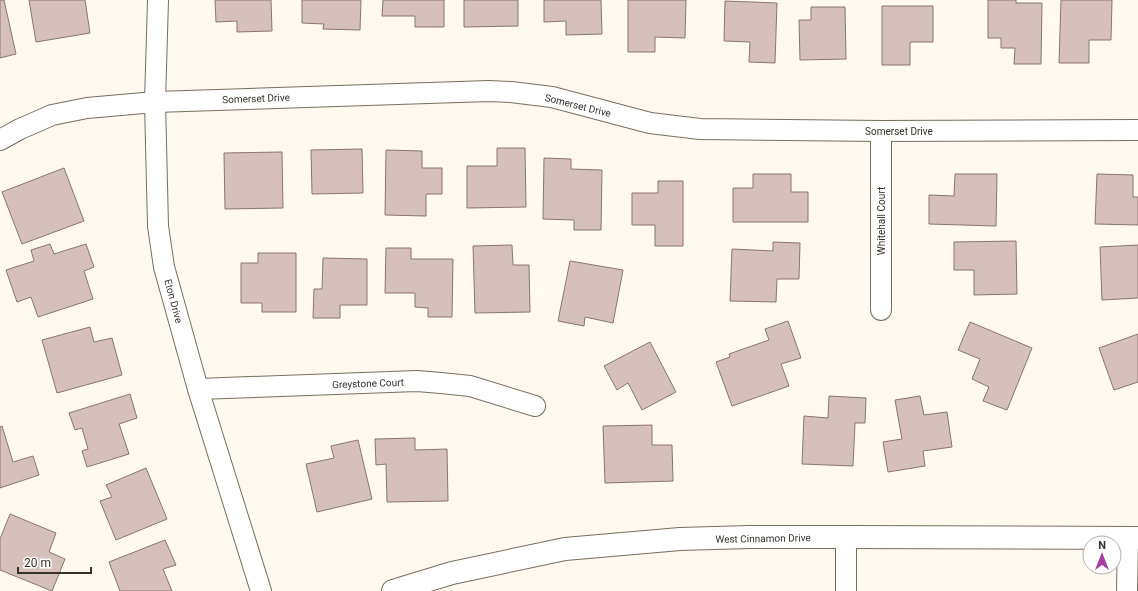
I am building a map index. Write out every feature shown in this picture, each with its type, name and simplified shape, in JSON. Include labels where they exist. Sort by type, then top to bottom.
[{"type":"main road","name":"West Cinnamon Drive","points":[[393,591],[452,574],[565,549],[680,539],[749,537],[1133,538]]},
{"type":"street","name":"Eton Drive","points":[[158,0],[155,102],[158,226],[164,267],[198,390],[260,591]]},
{"type":"street","name":"Somerset Drive","points":[[0,140],[20,129],[52,115],[87,108],[155,102],[489,91],[552,97],[650,123],[700,129],[881,131],[1138,130]]},
{"type":"street","name":"Whitehall Court","points":[[881,131],[881,310]]},
{"type":"street","name":"Greystone Court","points":[[198,390],[417,381],[470,386],[535,406]]},
{"type":"street","points":[[846,537],[846,591]]},
{"type":"street","points":[[1127,591],[1133,538]]},
{"type":"building","points":[[0,0],[4,0],[16,54],[0,58]]},
{"type":"building","points":[[29,0],[85,0],[90,33],[36,42]]},
{"type":"building","points":[[215,0],[271,0],[272,31],[237,32],[237,21],[216,22]]},
{"type":"building","points":[[302,0],[361,0],[360,30],[323,29],[324,24],[302,23]]},
{"type":"building","points":[[383,0],[444,0],[444,27],[415,27],[415,16],[382,16]]},
{"type":"building","points":[[464,0],[518,0],[518,26],[464,27]]},
{"type":"building","points":[[544,0],[601,0],[602,34],[566,35],[566,21],[544,22]]},
{"type":"building","points":[[628,0],[686,0],[685,38],[655,37],[655,52],[628,52]]},
{"type":"building","points":[[988,0],[1016,0],[1016,3],[1042,3],[1041,64],[1014,64],[1015,48],[1001,48],[1001,38],[988,38]]},
{"type":"building","points":[[1061,0],[1112,0],[1111,40],[1089,40],[1089,63],[1059,63]]},
{"type":"building","points":[[725,1],[777,3],[775,63],[749,62],[750,42],[724,41]]},
{"type":"building","points":[[882,6],[933,6],[933,42],[910,42],[910,65],[882,65]]},
{"type":"building","points":[[811,7],[845,7],[846,59],[800,60],[799,20],[811,20]]},
{"type":"building","points":[[497,148],[525,148],[526,207],[467,208],[467,166],[497,166]]},
{"type":"building","points":[[362,149],[363,193],[312,194],[311,150]]},
{"type":"building","points":[[386,150],[422,151],[422,168],[442,168],[442,194],[426,194],[426,216],[385,215]]},
{"type":"building","points":[[282,152],[283,208],[225,209],[224,153]]},
{"type":"building","points":[[544,158],[571,159],[571,169],[602,170],[601,230],[574,230],[574,220],[543,219]]},
{"type":"building","points":[[64,168],[84,221],[22,244],[2,192]]},
{"type":"building","points":[[753,174],[791,174],[791,192],[808,192],[808,222],[733,222],[733,188],[753,188]]},
{"type":"building","points":[[955,174],[997,174],[996,226],[929,224],[929,195],[954,196]]},
{"type":"building","points":[[1097,174],[1133,175],[1133,197],[1138,197],[1138,225],[1095,224]]},
{"type":"building","points":[[658,181],[683,181],[683,246],[655,246],[655,225],[632,225],[632,193],[658,193]]},
{"type":"building","points":[[1016,241],[1017,294],[974,295],[974,270],[954,270],[954,242]]},
{"type":"building","points":[[773,242],[800,243],[799,279],[777,279],[776,302],[730,301],[732,249],[773,251]]},
{"type":"building","points":[[50,244],[54,254],[86,244],[94,267],[84,271],[93,299],[38,317],[31,297],[17,302],[6,270],[34,261],[31,250]]},
{"type":"building","points":[[512,245],[513,265],[529,265],[530,312],[475,313],[473,246]]},
{"type":"building","points":[[1138,245],[1138,298],[1102,300],[1100,247]]},
{"type":"building","points":[[386,248],[411,248],[411,259],[453,259],[452,317],[428,317],[428,308],[415,307],[415,293],[385,293]]},
{"type":"building","points":[[258,253],[296,253],[296,312],[262,312],[262,303],[241,303],[241,263],[258,263]]},
{"type":"building","points":[[323,258],[367,259],[367,305],[340,305],[340,318],[313,318],[314,289],[322,289]]},
{"type":"building","points":[[570,261],[623,270],[613,323],[585,317],[584,326],[558,321]]},
{"type":"building","points":[[788,321],[801,358],[781,364],[789,386],[732,406],[716,362],[730,357],[729,354],[769,340],[765,329]]},
{"type":"building","points":[[970,322],[1032,348],[1007,410],[983,401],[989,387],[972,379],[980,359],[958,350]]},
{"type":"building","points":[[90,327],[94,342],[112,338],[122,375],[57,393],[42,340]]},
{"type":"building","points":[[1138,334],[1138,382],[1114,390],[1099,348]]},
{"type":"building","points":[[650,342],[676,392],[642,410],[628,383],[617,390],[604,366]]},
{"type":"building","points":[[130,394],[137,418],[119,424],[129,454],[87,467],[82,451],[88,449],[82,428],[75,430],[69,413]]},
{"type":"building","points":[[829,396],[866,398],[865,423],[855,423],[853,466],[802,464],[804,416],[828,418]]},
{"type":"building","points":[[920,396],[924,415],[947,412],[952,447],[923,451],[925,466],[888,472],[883,442],[902,439],[895,400]]},
{"type":"building","points":[[652,425],[652,445],[672,445],[673,481],[605,483],[603,426]]},
{"type":"building","points":[[2,426],[13,462],[33,456],[39,475],[0,488],[0,427]]},
{"type":"building","points":[[415,438],[415,450],[447,449],[448,501],[387,502],[386,464],[376,465],[375,439]]},
{"type":"building","points":[[358,440],[372,499],[317,512],[306,464],[334,458],[331,446]]},
{"type":"building","points":[[146,468],[167,519],[116,540],[100,501],[112,497],[106,485]]},
{"type":"building","points":[[10,514],[56,533],[49,552],[65,559],[52,591],[0,570],[0,539]]},
{"type":"building","points":[[165,540],[176,565],[163,569],[172,591],[120,591],[109,562]]}]
